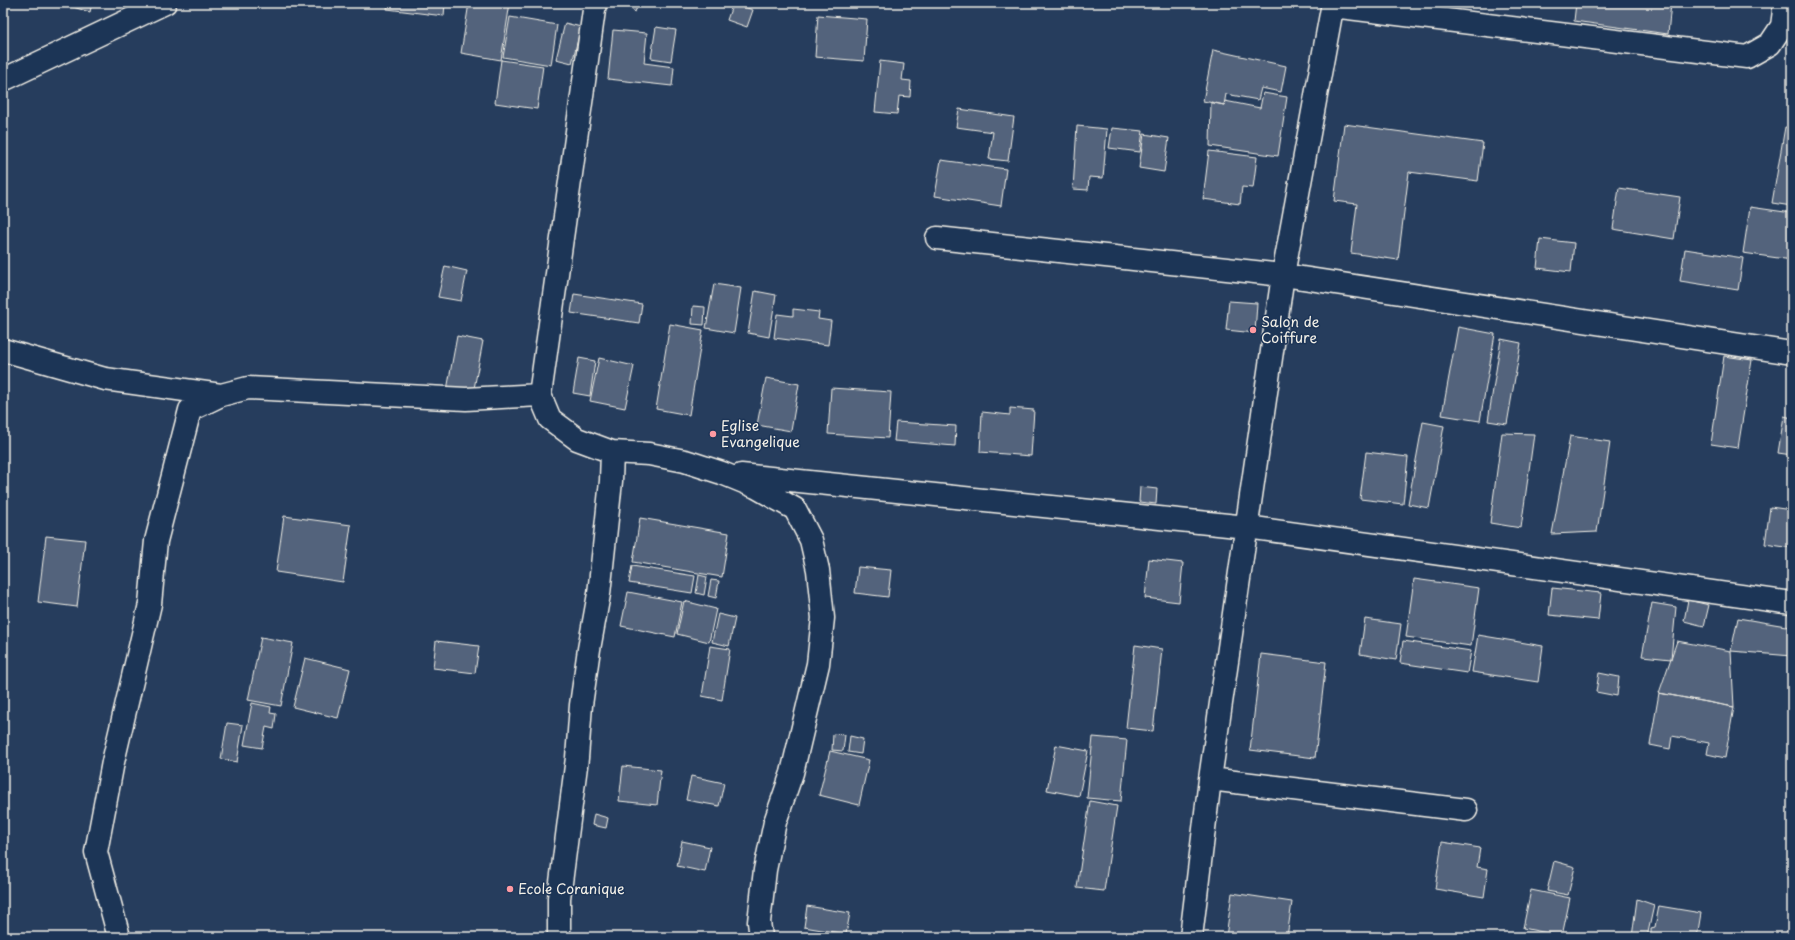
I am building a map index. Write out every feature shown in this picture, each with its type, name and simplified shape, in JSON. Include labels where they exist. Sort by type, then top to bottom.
[{"type":"street","points":[[3,80],[124,13],[165,3]]},
{"type":"street","points":[[595,3],[540,395],[550,420],[577,439],[612,452],[649,454],[678,460],[722,473],[756,487],[795,509],[811,540],[818,570],[823,618],[818,664],[792,773],[775,822],[765,870],[759,922],[761,937]]},
{"type":"street","points":[[1191,937],[1210,778],[1283,275],[1332,4],[1747,57],[1770,44],[1782,26],[1785,3]]},
{"type":"street","points":[[937,238],[1283,275],[1792,353]]},
{"type":"street","points":[[3,350],[105,379],[221,395]]},
{"type":"street","points":[[118,937],[96,852],[113,762],[150,604],[156,541],[190,410],[221,395],[248,388],[466,398],[540,395]]},
{"type":"street","points":[[559,937],[559,898],[578,758],[582,698],[599,594],[611,481],[612,452]]},
{"type":"street","points":[[722,473],[1247,527],[1792,603]]},
{"type":"street","points":[[1210,778],[1466,810]]},
{"type":"building","points":[[59,3],[92,3],[90,12]]},
{"type":"building","points":[[388,3],[445,3],[444,16],[387,9]]},
{"type":"building","points":[[469,3],[510,3],[501,60],[461,53]]},
{"type":"building","points":[[636,3],[638,5],[635,12],[624,4]]},
{"type":"building","points":[[733,3],[753,10],[747,27],[727,20]]},
{"type":"building","points":[[1576,3],[1671,3],[1668,34],[1574,21]]},
{"type":"building","points":[[818,15],[867,19],[864,61],[815,57]]},
{"type":"building","points":[[510,17],[557,25],[551,65],[503,57]]},
{"type":"building","points":[[565,23],[581,27],[572,63],[556,59]]},
{"type":"building","points":[[656,27],[676,30],[671,61],[651,58]]},
{"type":"building","points":[[613,30],[647,33],[644,63],[674,67],[672,86],[608,79]]},
{"type":"building","points":[[1213,50],[1286,66],[1281,92],[1261,88],[1258,100],[1226,94],[1224,105],[1203,101]]},
{"type":"building","points":[[501,60],[543,66],[537,109],[495,103]]},
{"type":"building","points":[[880,61],[904,64],[902,80],[911,81],[910,97],[899,96],[897,114],[875,112]]},
{"type":"building","points":[[1263,93],[1287,97],[1278,156],[1210,146],[1211,102],[1224,105],[1225,101],[1260,108]]},
{"type":"building","points":[[959,109],[1014,117],[1008,161],[989,159],[993,132],[956,127]]},
{"type":"building","points":[[1344,124],[1483,143],[1478,181],[1409,172],[1398,260],[1351,253],[1357,204],[1334,201]]},
{"type":"building","points":[[1077,126],[1107,129],[1103,178],[1089,177],[1088,190],[1073,189]]},
{"type":"building","points":[[1785,127],[1792,128],[1792,206],[1772,203]]},
{"type":"building","points":[[1112,128],[1143,131],[1140,152],[1109,148]]},
{"type":"building","points":[[1144,134],[1169,138],[1164,172],[1139,168]]},
{"type":"building","points":[[1209,151],[1257,157],[1253,188],[1242,187],[1240,204],[1203,199]]},
{"type":"building","points":[[941,160],[1006,169],[1001,206],[935,196]]},
{"type":"building","points":[[1619,188],[1680,197],[1674,239],[1613,229]]},
{"type":"building","points":[[1750,207],[1792,213],[1792,260],[1743,253]]},
{"type":"building","points":[[1540,239],[1574,243],[1571,272],[1537,268]]},
{"type":"building","points":[[1685,249],[1743,258],[1738,290],[1680,281]]},
{"type":"building","points":[[445,266],[467,271],[461,301],[438,297]]},
{"type":"building","points":[[714,284],[741,288],[734,333],[706,328]]},
{"type":"building","points":[[755,291],[776,295],[769,337],[748,333]]},
{"type":"building","points":[[574,294],[642,304],[639,323],[571,313]]},
{"type":"building","points":[[1229,301],[1257,303],[1255,333],[1226,330]]},
{"type":"building","points":[[693,306],[705,307],[704,325],[692,324]]},
{"type":"building","points":[[793,309],[819,312],[818,319],[831,321],[828,345],[774,338],[777,314],[793,316]]},
{"type":"building","points":[[670,324],[703,330],[689,415],[656,409]]},
{"type":"building","points":[[1458,327],[1495,334],[1480,421],[1442,415]]},
{"type":"building","points":[[457,336],[483,341],[473,394],[447,390]]},
{"type":"building","points":[[1501,339],[1521,343],[1507,424],[1488,421]]},
{"type":"building","points":[[1724,356],[1752,360],[1738,448],[1711,444]]},
{"type":"building","points":[[579,358],[595,361],[590,396],[573,393]]},
{"type":"building","points":[[599,358],[634,366],[625,408],[590,401]]},
{"type":"building","points":[[766,378],[799,384],[791,431],[757,425]]},
{"type":"building","points":[[831,388],[891,392],[888,438],[828,434]]},
{"type":"building","points":[[1010,408],[1034,410],[1031,456],[980,452],[982,412],[1010,415]]},
{"type":"building","points":[[1784,416],[1792,418],[1792,455],[1778,453]]},
{"type":"building","points":[[896,422],[956,426],[955,446],[894,441]]},
{"type":"building","points":[[1423,422],[1444,426],[1429,508],[1408,504]]},
{"type":"building","points":[[1502,433],[1534,434],[1521,528],[1490,523]]},
{"type":"building","points":[[1570,436],[1610,442],[1597,532],[1552,534]]},
{"type":"building","points":[[1366,452],[1408,457],[1403,504],[1360,499]]},
{"type":"building","points":[[1140,487],[1157,489],[1156,504],[1139,502]]},
{"type":"building","points":[[1770,507],[1792,510],[1792,548],[1765,544]]},
{"type":"building","points":[[284,516],[351,525],[343,582],[276,572]]},
{"type":"building","points":[[640,518],[729,533],[722,577],[633,562]]},
{"type":"building","points":[[46,536],[85,540],[77,607],[38,602]]},
{"type":"building","points":[[1149,559],[1183,563],[1179,602],[1145,598]]},
{"type":"building","points":[[632,566],[695,576],[692,593],[629,583]]},
{"type":"building","points":[[858,567],[891,570],[888,597],[855,593]]},
{"type":"building","points":[[699,575],[707,577],[704,595],[696,593]]},
{"type":"building","points":[[1414,579],[1479,588],[1471,646],[1406,637]]},
{"type":"building","points":[[711,580],[719,581],[716,598],[708,596]]},
{"type":"building","points":[[1552,588],[1601,593],[1598,620],[1549,615]]},
{"type":"building","points":[[628,592],[682,602],[675,637],[621,626]]},
{"type":"building","points":[[1688,600],[1709,605],[1704,626],[1684,621]]},
{"type":"building","points":[[684,601],[716,609],[709,642],[677,634]]},
{"type":"building","points":[[1652,603],[1676,607],[1671,659],[1642,656]]},
{"type":"building","points":[[718,614],[735,618],[729,646],[712,642]]},
{"type":"building","points":[[1738,618],[1792,627],[1792,656],[1731,651]]},
{"type":"building","points":[[1365,619],[1401,624],[1396,660],[1360,654]]},
{"type":"building","points":[[1478,635],[1543,646],[1538,682],[1472,672]]},
{"type":"building","points":[[261,637],[293,643],[281,706],[248,700]]},
{"type":"building","points":[[436,641],[479,646],[475,673],[433,668]]},
{"type":"building","points":[[1403,641],[1471,651],[1467,673],[1400,663]]},
{"type":"building","points":[[1677,641],[1731,651],[1734,707],[1659,693]]},
{"type":"building","points":[[1135,645],[1162,649],[1153,731],[1126,728]]},
{"type":"building","points":[[710,646],[730,649],[722,700],[702,696]]},
{"type":"building","points":[[1261,654],[1326,662],[1315,758],[1250,750]]},
{"type":"building","points":[[305,658],[350,669],[338,718],[293,707]]},
{"type":"building","points":[[1599,673],[1619,677],[1617,696],[1596,692]]},
{"type":"building","points":[[1659,693],[1734,707],[1725,758],[1707,754],[1709,743],[1672,736],[1670,749],[1650,745]]},
{"type":"building","points":[[252,703],[271,707],[270,713],[276,714],[274,729],[266,727],[262,748],[244,745]]},
{"type":"building","points":[[227,723],[243,725],[237,762],[221,759]]},
{"type":"building","points":[[833,734],[845,735],[843,751],[832,750]]},
{"type":"building","points":[[850,736],[863,739],[861,754],[848,752]]},
{"type":"building","points":[[1093,737],[1127,740],[1121,801],[1087,798]]},
{"type":"building","points":[[1056,745],[1088,751],[1079,796],[1047,790]]},
{"type":"building","points":[[830,751],[869,760],[859,805],[819,795]]},
{"type":"building","points":[[623,766],[661,770],[657,805],[619,801]]},
{"type":"building","points":[[691,776],[724,783],[719,806],[686,800]]},
{"type":"building","points":[[1090,801],[1117,806],[1104,891],[1077,888]]},
{"type":"building","points":[[594,814],[608,818],[606,828],[592,825]]},
{"type":"building","points":[[682,841],[710,847],[705,872],[677,866]]},
{"type":"building","points":[[1442,842],[1480,848],[1477,867],[1488,869],[1484,897],[1435,889]]},
{"type":"building","points":[[1554,861],[1575,867],[1568,895],[1547,891]]},
{"type":"building","points":[[1531,890],[1570,898],[1562,936],[1523,928]]},
{"type":"building","points":[[1232,893],[1292,902],[1287,937],[1226,937]]},
{"type":"building","points":[[1637,899],[1654,905],[1647,937],[1632,937]]},
{"type":"building","points":[[807,906],[850,913],[846,934],[804,927]]},
{"type":"building","points":[[1659,906],[1701,913],[1697,937],[1651,937],[1651,928],[1655,927]]},
{"type":"place","name":"Salon de Coiffure","points":[[1253,330]]},
{"type":"place","name":"Eglise Evangelique","points":[[713,434]]},
{"type":"place","name":"Ecole Coranique","points":[[510,889]]}]
